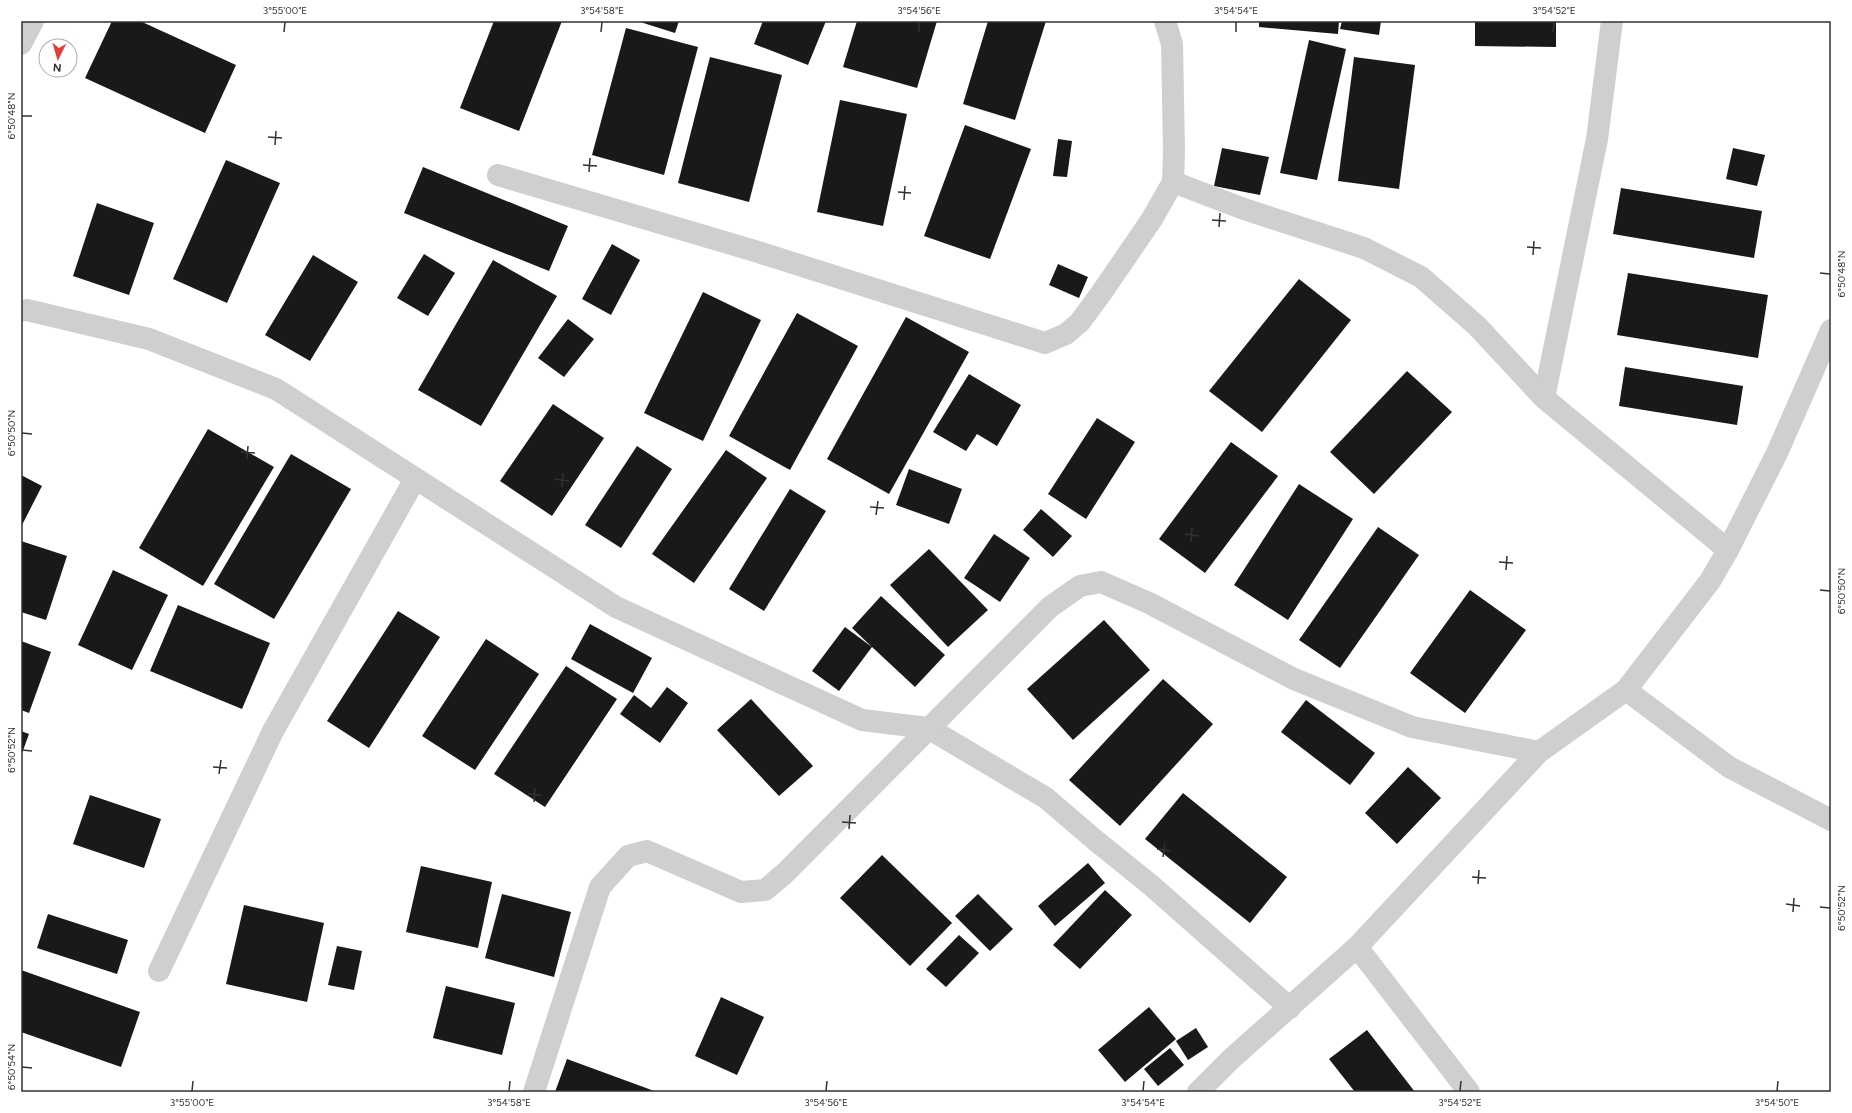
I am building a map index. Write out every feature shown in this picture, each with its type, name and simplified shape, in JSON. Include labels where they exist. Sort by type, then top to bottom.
[{"type":"street","points":[[21,44],[33,21]]},
{"type":"street","points":[[498,174],[755,251],[1045,343],[1066,334],[1080,322],[1152,219],[1174,182],[1172,44],[1165,21]]},
{"type":"street","points":[[1544,398],[1597,139],[1612,21]]},
{"type":"street","points":[[1174,182],[1244,210],[1364,248],[1421,278],[1477,326],[1544,398],[1728,550]]},
{"type":"street","points":[[21,312],[27,310],[149,339],[276,389],[616,607],[862,720],[928,728],[1046,798],[1152,886],[1290,1008]]},
{"type":"street","points":[[1198,1092],[1230,1060],[1357,947],[1539,752],[1626,690],[1710,581],[1728,550],[1777,452],[1831,330]]},
{"type":"street","points":[[159,971],[273,731],[415,479]]},
{"type":"street","points":[[534,1092],[600,887],[628,856],[647,851],[741,892],[765,890],[784,874],[1050,606],[1080,586],[1101,582],[1149,603],[1294,679],[1412,727],[1539,752]]},
{"type":"street","points":[[1626,690],[1729,767],[1831,820]]},
{"type":"street","points":[[1357,947],[1469,1092]]},
{"type":"building","points":[[112,21],[140,21],[236,65],[205,133],[85,78]]},
{"type":"building","points":[[494,21],[562,21],[519,131],[460,108]]},
{"type":"building","points":[[637,21],[679,21],[675,33]]},
{"type":"building","points":[[763,21],[826,21],[808,65],[754,44]]},
{"type":"building","points":[[857,21],[937,21],[917,88],[843,67]]},
{"type":"building","points":[[988,21],[1046,21],[1015,120],[963,104]]},
{"type":"building","points":[[1259,21],[1339,21],[1338,34],[1259,27]]},
{"type":"building","points":[[1342,21],[1381,21],[1379,35],[1340,29]]},
{"type":"building","points":[[1475,21],[1556,21],[1556,47],[1475,46]]},
{"type":"building","points":[[626,28],[698,47],[664,175],[592,155]]},
{"type":"building","points":[[1309,40],[1346,49],[1317,180],[1280,173]]},
{"type":"building","points":[[710,57],[782,75],[749,202],[678,183]]},
{"type":"building","points":[[1354,57],[1415,65],[1399,189],[1338,181]]},
{"type":"building","points":[[840,100],[907,114],[883,226],[817,212]]},
{"type":"building","points":[[965,125],[1031,149],[990,259],[924,236]]},
{"type":"building","points":[[1058,139],[1072,141],[1067,177],[1053,176]]},
{"type":"building","points":[[1222,148],[1269,157],[1260,195],[1214,186]]},
{"type":"building","points":[[1733,148],[1765,155],[1757,186],[1726,179]]},
{"type":"building","points":[[226,160],[280,183],[227,303],[173,279]]},
{"type":"building","points":[[423,167],[568,226],[549,271],[404,213]]},
{"type":"building","points":[[1621,188],[1762,211],[1754,258],[1613,234]]},
{"type":"building","points":[[97,203],[154,223],[129,295],[73,276]]},
{"type":"building","points":[[612,244],[640,260],[611,315],[582,299]]},
{"type":"building","points":[[424,254],[455,273],[428,316],[397,298]]},
{"type":"building","points":[[313,255],[358,282],[310,361],[265,335]]},
{"type":"building","points":[[493,260],[557,296],[481,426],[418,390]]},
{"type":"building","points":[[1058,264],[1088,277],[1079,298],[1049,285]]},
{"type":"building","points":[[1628,273],[1768,295],[1758,358],[1617,335]]},
{"type":"building","points":[[1299,279],[1351,320],[1262,432],[1209,391]]},
{"type":"building","points":[[703,292],[761,320],[703,441],[644,413]]},
{"type":"building","points":[[797,313],[858,346],[790,470],[729,436]]},
{"type":"building","points":[[906,317],[969,352],[889,494],[827,459]]},
{"type":"building","points":[[568,319],[594,339],[564,377],[538,358]]},
{"type":"building","points":[[1625,367],[1743,386],[1737,425],[1619,406]]},
{"type":"building","points":[[1407,371],[1452,412],[1374,494],[1330,452]]},
{"type":"building","points":[[969,374],[1021,405],[997,446],[977,434],[966,451],[933,432]]},
{"type":"building","points":[[553,404],[604,438],[552,516],[500,481]]},
{"type":"building","points":[[1097,418],[1135,442],[1086,519],[1048,494]]},
{"type":"building","points":[[208,429],[274,467],[203,586],[139,548]]},
{"type":"building","points":[[1231,442],[1278,476],[1205,573],[1159,539]]},
{"type":"building","points":[[637,446],[672,469],[621,548],[585,525]]},
{"type":"building","points":[[726,450],[767,478],[694,583],[652,554]]},
{"type":"building","points":[[291,454],[351,489],[274,619],[214,584]]},
{"type":"building","points":[[909,469],[962,489],[949,524],[896,505]]},
{"type":"building","points":[[21,475],[42,486],[21,527]]},
{"type":"building","points":[[1299,484],[1353,519],[1288,620],[1234,585]]},
{"type":"building","points":[[790,489],[826,511],[764,611],[729,589]]},
{"type":"building","points":[[1041,509],[1072,536],[1053,557],[1023,530]]},
{"type":"building","points":[[1378,527],[1419,555],[1340,668],[1299,640]]},
{"type":"building","points":[[994,534],[1030,558],[1000,602],[964,578]]},
{"type":"building","points":[[21,541],[67,556],[46,620],[21,612]]},
{"type":"building","points":[[929,549],[988,610],[948,647],[890,585]]},
{"type":"building","points":[[113,570],[168,595],[132,670],[78,645]]},
{"type":"building","points":[[1470,590],[1526,630],[1465,713],[1410,673]]},
{"type":"building","points":[[881,596],[945,655],[915,687],[852,628]]},
{"type":"building","points":[[178,605],[270,643],[242,709],[150,671]]},
{"type":"building","points":[[398,611],[440,637],[369,748],[327,721]]},
{"type":"building","points":[[1104,620],[1150,670],[1073,740],[1027,689]]},
{"type":"building","points":[[590,624],[652,658],[633,693],[571,659]]},
{"type":"building","points":[[845,627],[872,647],[839,691],[812,671]]},
{"type":"building","points":[[486,639],[539,674],[475,770],[422,736]]},
{"type":"building","points":[[21,641],[51,652],[29,713],[21,710]]},
{"type":"building","points":[[566,666],[617,699],[545,807],[494,774]]},
{"type":"building","points":[[1163,679],[1213,724],[1120,826],[1069,780]]},
{"type":"building","points":[[667,687],[688,703],[660,743],[620,714],[634,695],[651,708]]},
{"type":"building","points":[[751,699],[813,766],[779,796],[717,730]]},
{"type":"building","points":[[1306,700],[1375,753],[1350,785],[1281,732]]},
{"type":"building","points":[[21,731],[29,734],[21,756]]},
{"type":"building","points":[[1408,767],[1441,798],[1397,844],[1365,813]]},
{"type":"building","points":[[1183,793],[1287,877],[1250,923],[1145,839]]},
{"type":"building","points":[[90,795],[161,819],[144,868],[73,844]]},
{"type":"building","points":[[882,855],[952,923],[910,966],[840,898]]},
{"type":"building","points":[[1088,863],[1105,883],[1055,926],[1038,906]]},
{"type":"building","points":[[421,866],[492,882],[478,948],[406,932]]},
{"type":"building","points":[[1105,890],[1132,915],[1080,969],[1053,945]]},
{"type":"building","points":[[502,894],[571,912],[554,977],[485,958]]},
{"type":"building","points":[[978,894],[1013,929],[990,951],[955,916]]},
{"type":"building","points":[[244,905],[324,923],[307,1002],[226,984]]},
{"type":"building","points":[[48,914],[128,940],[117,974],[37,948]]},
{"type":"building","points":[[959,935],[979,953],[946,987],[926,969]]},
{"type":"building","points":[[337,946],[362,951],[354,990],[328,985]]},
{"type":"building","points":[[21,970],[140,1012],[121,1067],[21,1032]]},
{"type":"building","points":[[446,986],[515,1003],[502,1055],[433,1038]]},
{"type":"building","points":[[721,997],[764,1017],[737,1075],[695,1056]]},
{"type":"building","points":[[1149,1007],[1176,1039],[1125,1082],[1098,1050]]},
{"type":"building","points":[[1196,1028],[1208,1047],[1188,1060],[1176,1041]]},
{"type":"building","points":[[1367,1030],[1415,1092],[1355,1092],[1329,1059]]},
{"type":"building","points":[[1170,1048],[1184,1065],[1158,1086],[1144,1069]]},
{"type":"building","points":[[567,1059],[657,1092],[555,1092]]}]
